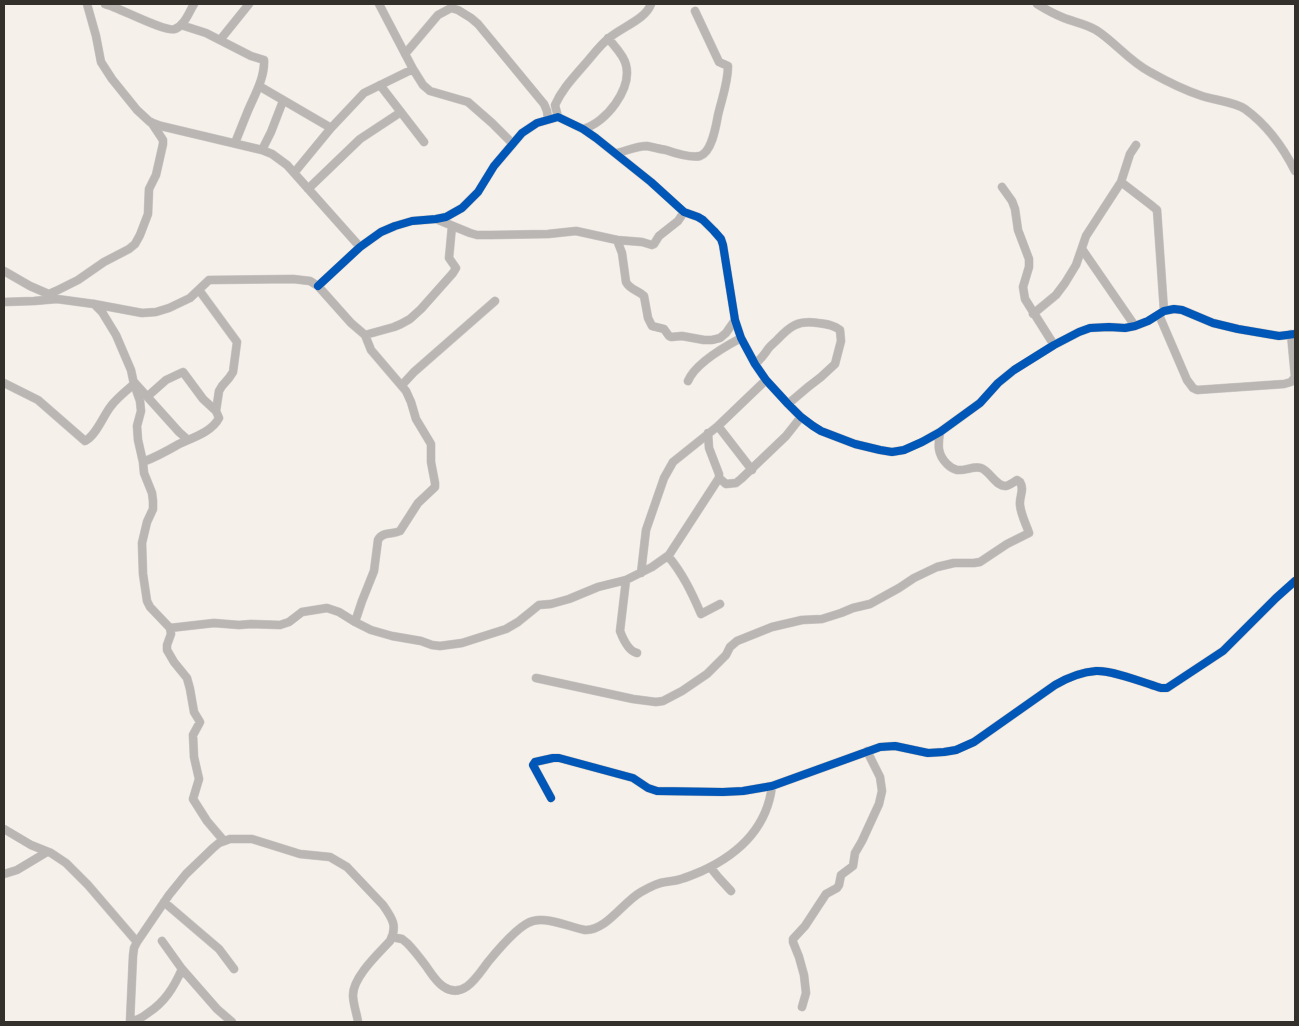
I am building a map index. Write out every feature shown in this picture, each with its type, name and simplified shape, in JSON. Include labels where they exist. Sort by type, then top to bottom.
[{"type":"street","points":[[49,294],[78,280],[135,244],[148,214],[149,190],[156,175],[163,144],[150,122],[125,96],[101,62],[87,4]]},
{"type":"street","points":[[105,4],[170,30],[175,29],[181,24],[194,4]]},
{"type":"street","points":[[220,40],[249,4]]},
{"type":"street","points":[[379,4],[423,85],[430,91],[468,102],[512,144]]},
{"type":"street","points":[[558,117],[556,105],[566,86],[608,38],[644,15],[651,4]]},
{"type":"street","points":[[1036,4],[1052,13],[1093,28],[1138,65],[1175,85],[1199,95],[1244,109],[1277,140],[1295,171]]},
{"type":"street","points":[[405,54],[438,15],[451,8],[458,10],[478,24],[502,52],[544,104],[548,119]]},
{"type":"street","points":[[617,153],[648,146],[698,156],[709,147],[725,91],[728,66],[719,62],[696,11]]},
{"type":"street","points":[[181,24],[206,33],[264,61],[264,69],[259,86],[235,143]]},
{"type":"street","points":[[583,129],[595,124],[608,111],[621,95],[626,84],[627,70],[625,60],[608,38]]},
{"type":"street","points":[[294,173],[331,128],[364,93],[413,69]]},
{"type":"street","points":[[380,85],[424,142]]},
{"type":"street","points":[[259,86],[331,128]]},
{"type":"street","points":[[262,150],[283,101]]},
{"type":"street","points":[[308,189],[360,139],[400,112]]},
{"type":"street","points":[[318,286],[360,247],[381,232],[412,220],[436,219],[454,213],[478,192],[494,166],[522,133],[529,127],[558,117],[583,129],[617,153],[684,212],[698,216],[714,230],[720,239],[725,253],[735,320],[740,338],[766,380],[801,417],[821,430],[855,444],[892,452],[904,450],[940,432],[980,403],[998,383],[1014,370],[1054,345],[1090,328],[1124,328],[1135,326],[1148,321],[1162,313],[1174,308],[1214,323],[1238,329],[1279,336],[1293,334],[1295,377],[1291,382],[1197,390],[1193,388],[1187,380],[1162,313],[1156,210],[1122,182]]},
{"type":"street","points":[[150,122],[272,154],[294,173],[360,247]]},
{"type":"street","points":[[1033,314],[1066,284],[1076,265],[1091,226],[1122,182],[1130,154],[1136,145]]},
{"type":"street","points":[[1002,187],[1012,201],[1018,230],[1029,259],[1029,267],[1023,286],[1025,299],[1054,345]]},
{"type":"street","points":[[436,219],[470,233],[483,235],[548,234],[576,231],[652,245],[659,236],[678,221],[684,212]]},
{"type":"street","points":[[365,335],[394,327],[410,319],[453,273],[456,268],[449,255],[452,226]]},
{"type":"street","points":[[617,240],[622,253],[626,282],[633,290],[644,296],[648,318],[652,326],[664,329],[671,337],[682,336],[712,340],[720,338],[726,333],[735,320]]},
{"type":"street","points":[[1082,249],[1135,326]]},
{"type":"street","points":[[4,271],[57,299]]},
{"type":"street","points":[[4,302],[34,302],[57,299],[142,312],[156,312],[190,298],[208,281],[293,279],[310,281],[318,286],[351,323],[365,335],[371,350],[402,385],[409,396],[416,418],[431,444],[434,488],[418,502],[400,530],[396,533],[380,536],[374,571],[355,622]]},
{"type":"street","points":[[199,290],[237,342],[233,372],[219,391],[216,411]]},
{"type":"street","points":[[402,385],[414,372],[495,301]]},
{"type":"street","points":[[94,304],[102,312],[113,330],[129,364],[140,401],[141,411],[137,426],[138,445],[144,473],[154,501],[142,543],[144,587],[149,606],[170,628],[171,634],[167,650],[187,678],[194,712],[200,722],[193,735],[194,757],[199,779],[192,796],[207,821],[224,841]]},
{"type":"street","points":[[756,364],[781,335],[795,324],[813,322],[835,326],[840,330],[841,341],[835,364],[822,378],[808,386],[788,404]]},
{"type":"street","points":[[688,381],[693,372],[706,361],[740,338]]},
{"type":"street","points":[[143,462],[204,432],[217,422],[219,416],[203,399],[183,372],[166,380],[148,396]]},
{"type":"street","points":[[641,573],[646,530],[669,468],[677,458],[718,426],[766,380]]},
{"type":"street","points":[[4,383],[38,400],[85,441],[95,432],[111,405],[133,382]]},
{"type":"street","points":[[133,382],[188,440]]},
{"type":"street","points":[[719,478],[726,484],[736,483],[786,436],[801,417]]},
{"type":"street","points":[[718,426],[752,470]]},
{"type":"street","points":[[536,678],[633,699],[663,701],[707,674],[737,641],[772,627],[802,620],[822,619],[875,602],[914,578],[938,567],[954,563],[974,564],[980,562],[1007,544],[1029,533],[1020,507],[1023,489],[1020,482],[1017,480],[1004,486],[983,469],[956,470],[949,467],[939,454],[940,432]]},
{"type":"street","points":[[170,628],[214,623],[280,625],[289,622],[302,612],[328,608],[372,630],[440,646],[462,643],[506,629],[539,605],[569,599],[598,587],[626,580],[668,556],[719,478],[709,448],[708,433]]},
{"type":"street","points":[[668,556],[682,574],[701,614],[720,604]]},
{"type":"street","points":[[626,580],[620,630],[630,650],[637,653]]},
{"type":"street","points":[[551,798],[534,764],[535,762],[556,758],[633,778],[648,788],[657,791],[723,792],[772,786],[880,747],[895,746],[928,753],[956,750],[974,742],[1065,679],[1096,671],[1105,671],[1161,688],[1168,688],[1223,652],[1295,581]]},
{"type":"street","points":[[802,1007],[806,993],[804,975],[792,941],[805,926],[826,894],[837,888],[841,875],[853,866],[855,853],[879,804],[882,784],[867,751]]},
{"type":"street","points":[[392,937],[407,943],[444,986],[450,989],[465,988],[475,980],[508,938],[533,921],[548,921],[591,930],[599,927],[642,891],[660,883],[681,879],[732,855],[746,842],[760,822],[771,796],[772,786]]},
{"type":"street","points":[[4,829],[66,863],[88,885],[137,942]]},
{"type":"street","points":[[182,969],[166,998],[150,1012],[133,1022],[131,991],[137,942],[186,874],[213,848],[224,841],[236,838],[252,839],[296,853],[328,856],[347,867],[383,905],[394,924],[390,941],[364,970],[354,988],[353,997],[358,1022]]},
{"type":"street","points":[[4,874],[17,870],[47,852]]},
{"type":"street","points":[[710,867],[731,891]]},
{"type":"street","points":[[164,902],[218,949],[234,969]]},
{"type":"street","points":[[162,941],[182,969],[217,1009],[232,1022]]},
{"type":"cycle path","points":[[318,286],[360,247],[381,232],[412,221],[446,217],[462,208],[478,192],[494,166],[522,133],[537,123],[558,117],[583,129],[596,138],[651,182],[684,212],[703,220],[714,231],[721,239],[723,245],[735,320],[741,338],[755,364],[766,380],[801,417],[821,431],[855,444],[892,452],[904,450],[922,442],[940,432],[980,403],[998,383],[1014,370],[1054,345],[1090,328],[1125,328],[1135,326],[1148,321],[1164,311],[1174,309],[1182,310],[1213,323],[1238,329],[1279,336],[1295,334]]},
{"type":"cycle path","points":[[551,798],[533,765],[535,762],[553,758],[633,778],[648,788],[657,791],[723,792],[772,786],[880,747],[895,746],[928,753],[956,750],[974,742],[1055,685],[1080,674],[1103,671],[1161,688],[1167,688],[1223,651],[1295,581]]}]
